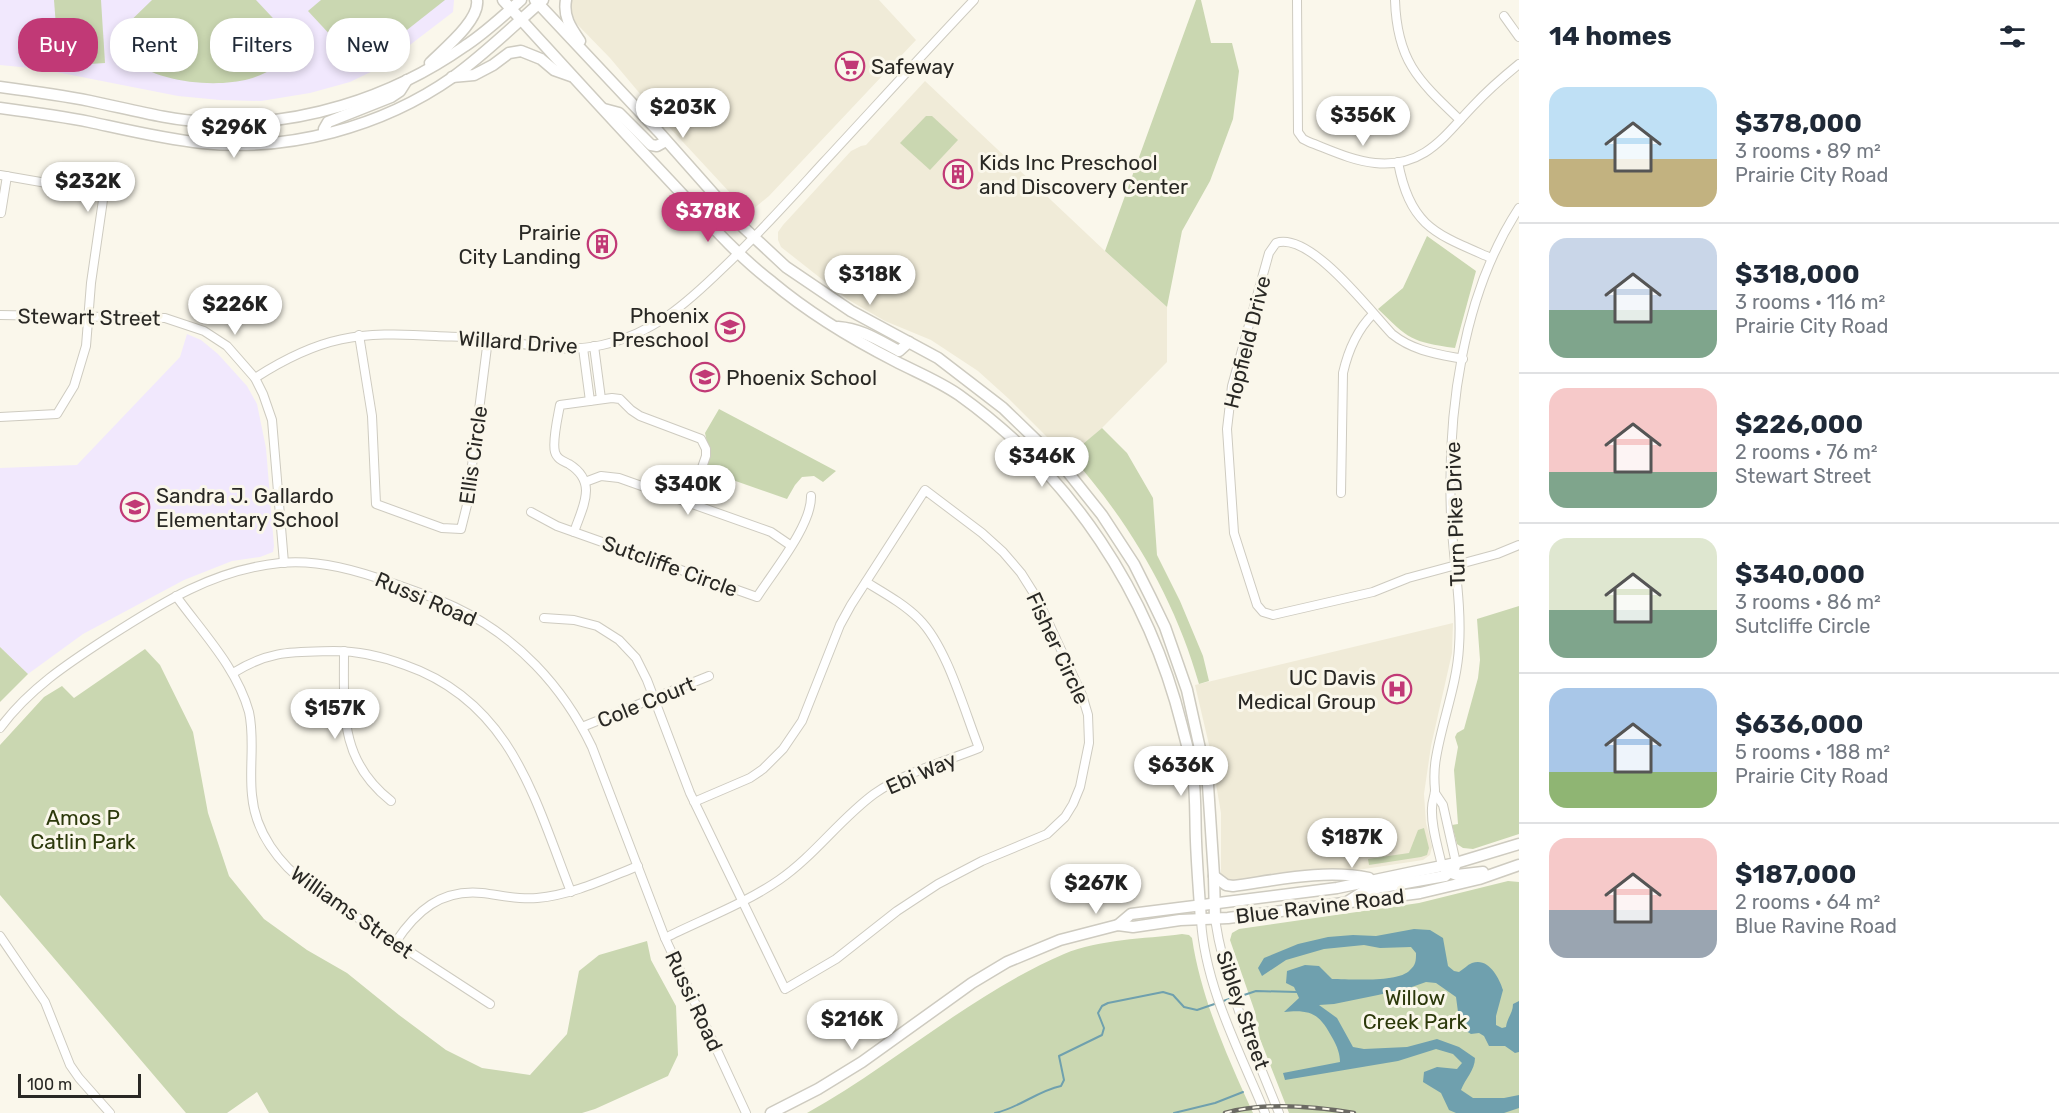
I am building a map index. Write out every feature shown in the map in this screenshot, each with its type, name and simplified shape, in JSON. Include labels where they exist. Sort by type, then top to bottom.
[{"type":"main road","points":[[419,74],[470,20],[478,5],[477,0]]},
{"type":"main road","name":"Sibley Street","points":[[503,0],[601,108],[739,253],[769,281],[835,327],[946,387],[984,413],[1049,475],[1081,513],[1104,546],[1149,627],[1167,671],[1176,701],[1193,771],[1201,920]]},
{"type":"main road","points":[[0,87],[178,119],[231,124],[277,121],[330,110],[408,80],[465,46],[521,0]]},
{"type":"main road","points":[[566,0],[566,19],[592,62]]},
{"type":"main road","points":[[0,108],[204,143],[257,144],[324,134],[379,116],[452,77],[539,1],[592,62]]},
{"type":"main road","points":[[452,77],[474,75],[509,53],[521,51],[541,59],[554,70],[573,78]]},
{"type":"main road","name":"Sibley Street","points":[[592,62],[754,237],[786,267],[851,311],[938,358],[1004,408],[1064,466],[1102,515],[1134,564],[1165,627],[1187,690],[1208,785],[1215,876],[1215,919]]},
{"type":"main road","points":[[324,134],[328,122],[391,97],[400,91],[408,80]]},
{"type":"main road","points":[[601,108],[619,113],[651,145],[657,146],[666,141]]},
{"type":"main road","points":[[835,327],[853,328],[866,332],[899,351],[909,342]]},
{"type":"main road","name":"Blue Ravine Road","points":[[1118,925],[1131,914],[1337,888],[1374,879],[1446,870],[1456,863],[1519,844]]},
{"type":"main road","name":"Blue Ravine Road","points":[[771,1113],[818,1089],[862,1062],[945,1002],[1007,962],[1060,940],[1118,925],[1133,927],[1180,920],[1215,919],[1345,904],[1438,890],[1500,873],[1519,865]]},
{"type":"main road","points":[[1345,904],[1366,890],[1436,879],[1446,870],[1519,876]]},
{"type":"main road","points":[[1215,876],[1226,885],[1233,886],[1290,878],[1346,874],[1374,879]]},
{"type":"street","name":"Willard Drive","points":[[255,378],[307,349],[337,339],[359,335],[396,333],[488,339],[546,349],[583,348],[634,335],[668,317],[684,305],[739,253],[974,0]]},
{"type":"street","points":[[1297,0],[1299,77],[1297,122],[1300,136],[1309,142],[1363,160],[1398,162],[1412,159],[1433,148],[1499,80],[1519,64]]},
{"type":"street","points":[[1395,0],[1398,35],[1408,63],[1425,87],[1460,120]]},
{"type":"street","points":[[1504,16],[1519,37]]},
{"type":"street","points":[[1398,162],[1408,200],[1425,224],[1444,237],[1491,258]]},
{"type":"street","points":[[0,417],[57,414],[74,386],[86,346],[91,283],[104,193],[3,176],[1,213]]},
{"type":"street","name":"Turn Pike Drive","points":[[1446,870],[1432,822],[1431,807],[1435,794],[1435,762],[1455,678],[1460,645],[1451,518],[1454,417],[1463,359],[1480,290],[1500,239],[1519,208]]},
{"type":"street","name":"Hopfield Drive","points":[[1455,566],[1408,578],[1373,592],[1267,615],[1260,609],[1251,589],[1234,533],[1227,429],[1233,386],[1270,250],[1276,243],[1285,241],[1309,251],[1330,267],[1392,334],[1405,344],[1420,350],[1463,359]]},
{"type":"street","points":[[1341,493],[1342,373],[1358,333],[1373,314]]},
{"type":"street","name":"Stewart Street","points":[[0,315],[152,316],[192,325],[227,346],[255,378],[272,420],[284,563]]},
{"type":"street","name":"Ellis Circle","points":[[359,335],[372,416],[376,504],[442,528],[460,528],[467,505],[488,339]]},
{"type":"street","points":[[594,346],[602,399]]},
{"type":"street","points":[[583,348],[590,401]]},
{"type":"street","points":[[690,502],[706,456],[706,449],[701,440],[640,416],[620,399],[560,405],[555,451],[560,459],[578,471],[585,482],[601,476],[613,476],[771,532],[790,545],[809,514],[811,496]]},
{"type":"street","name":"Sutcliffe Circle","points":[[585,482],[585,501],[574,532],[757,597],[790,545]]},
{"type":"street","name":"Fisher Circle","points":[[544,618],[585,622],[608,632],[636,658],[694,802],[785,989],[836,959],[897,911],[938,884],[982,861],[1047,834],[1065,817],[1077,796],[1089,742],[1085,705],[1038,600],[1021,573],[982,533],[925,490],[840,625],[801,721],[783,749],[763,769],[750,778],[694,802]]},
{"type":"street","points":[[531,512],[574,532]]},
{"type":"street","points":[[1455,566],[1519,545]]},
{"type":"street","name":"Russi Road","points":[[0,728],[28,696],[61,668],[159,604],[194,586],[236,571],[284,563],[307,563],[372,576],[444,602],[499,633],[538,668],[566,701],[582,727],[665,938],[746,1113]]},
{"type":"street","name":"Ebi Way","points":[[665,938],[762,890],[786,875],[860,806],[887,786],[904,777],[979,748],[943,655],[929,631],[907,609],[866,582]]},
{"type":"street","name":"Williams Street","points":[[176,596],[233,673],[243,695],[251,723],[254,808],[270,847],[278,858],[297,878],[490,1004]]},
{"type":"street","points":[[344,651],[344,718],[350,747],[367,778],[392,801]]},
{"type":"street","points":[[233,673],[253,661],[279,653],[344,651],[380,656],[428,674],[464,697],[490,721],[521,767],[571,892]]},
{"type":"street","name":"Cole Court","points":[[582,727],[710,676]]},
{"type":"street","name":"Turn Pike Drive","points":[[1435,794],[1444,810],[1456,863]]},
{"type":"street","points":[[395,943],[417,914],[448,897],[471,892],[522,899],[536,898],[571,892],[638,866]]},
{"type":"street","name":"Sibley Street","points":[[1215,919],[1232,987],[1279,1113]]},
{"type":"street","name":"Sibley Street","points":[[1201,920],[1206,954],[1217,993],[1265,1113]]},
{"type":"street","points":[[0,936],[45,1002],[70,1065],[110,1113]]},
{"type":"shaded area","points":[[0,0],[454,0],[453,12],[410,45],[410,18],[326,18],[326,72],[371,72],[350,82],[310,93],[261,101],[178,96],[56,72],[98,72],[98,18],[18,18],[18,67],[0,65]]},
{"type":"shaded area","points":[[570,0],[879,0],[916,40],[769,196],[752,210],[746,210],[657,114],[610,58],[572,19]]},
{"type":"shaded area","points":[[925,81],[1167,307],[1167,362],[1102,428],[1068,458],[978,371],[931,340],[885,321],[847,299],[781,247],[778,240],[778,232],[783,225],[851,151],[866,145]]},
{"type":"shaded area","name":"Sandra J. Gallardo Elementary School","points":[[187,334],[201,340],[218,354],[247,386],[257,404],[266,448],[273,552],[260,557],[232,561],[184,580],[83,634],[28,674],[0,647],[0,468],[77,465],[180,357]]},
{"type":"shaded area","points":[[1453,623],[1452,653],[1431,746],[1424,794],[1426,823],[1432,847],[1430,855],[1423,860],[1338,873],[1234,884],[1221,877],[1221,813],[1210,749],[1195,685]]},
{"type":"green space","points":[[54,0],[101,0],[105,63],[98,63],[98,18],[55,18]]},
{"type":"green space","points":[[152,0],[256,0],[273,18],[210,18],[210,72],[266,72],[249,79],[220,83],[186,81],[154,73],[152,72],[198,72],[198,18],[133,18]]},
{"type":"green space","points":[[321,0],[445,0],[410,28],[410,18],[326,18],[326,30],[308,11]]},
{"type":"green space","points":[[1196,0],[1201,0],[1211,43],[1232,43],[1239,71],[1233,119],[1210,181],[1182,231],[1167,307],[1105,251]]},
{"type":"green space","points":[[926,116],[932,116],[958,140],[930,170],[900,143]]},
{"type":"green space","points":[[1427,236],[1476,271],[1455,348],[1429,344],[1412,338],[1378,309],[1403,288]]},
{"type":"green space","points":[[719,409],[836,471],[823,482],[814,476],[802,477],[787,499],[727,478],[716,503],[695,495],[709,452],[705,433]]},
{"type":"green space","points":[[1102,428],[1127,453],[1153,498],[1157,555],[1180,601],[1203,656],[1209,681],[1199,684],[1177,622],[1148,562],[1112,507],[1070,455]]},
{"type":"green space","points":[[1519,606],[1519,834],[1473,849],[1463,848],[1457,844],[1452,825],[1458,824],[1454,770],[1458,747],[1455,737],[1464,729],[1478,678],[1480,660],[1477,619]]},
{"type":"green space","points":[[0,647],[28,674],[0,702]]},
{"type":"green space","name":"Amos P Catlin Park","points":[[145,649],[160,665],[193,732],[208,813],[229,876],[264,919],[307,950],[347,973],[446,1050],[482,1068],[530,1075],[567,1034],[579,971],[599,955],[647,941],[651,960],[676,1006],[678,1055],[668,1076],[582,1113],[269,1113],[257,1092],[227,1113],[186,1113],[0,895],[0,745],[44,697],[62,686],[74,698]]},
{"type":"green space","points":[[1424,828],[1429,848],[1427,855],[1369,865],[1368,859],[1409,853],[1418,830]]},
{"type":"green space","name":"Willow Creek Park","points":[[1508,881],[1519,882],[1519,1113],[1289,1113],[1260,1039],[1255,1012],[1230,940],[1232,933],[1239,929],[1419,903]]},
{"type":"green space","points":[[1182,934],[1192,938],[1209,1006],[1225,1050],[1253,1113],[807,1113],[965,1009],[1030,970],[1064,954],[1092,945]]},
{"type":"water","points":[[1414,929],[1430,930],[1443,938],[1448,966],[1454,971],[1459,972],[1470,964],[1478,962],[1492,969],[1503,990],[1496,1025],[1506,1027],[1513,1004],[1519,1001],[1519,1052],[1515,1053],[1505,1046],[1489,1046],[1484,1036],[1479,1033],[1471,1034],[1461,1028],[1457,1020],[1456,997],[1436,983],[1426,982],[1378,995],[1319,1005],[1337,1018],[1353,1047],[1364,1049],[1407,1047],[1437,1039],[1459,1047],[1475,1058],[1461,1090],[1473,1098],[1504,1098],[1519,1095],[1519,1108],[1504,1113],[1456,1113],[1449,1110],[1441,1093],[1423,1082],[1424,1072],[1437,1067],[1457,1069],[1462,1063],[1453,1054],[1436,1049],[1398,1061],[1285,1080],[1283,1073],[1340,1062],[1336,1044],[1319,1019],[1309,1013],[1284,1012],[1299,998],[1294,987],[1286,983],[1287,971],[1305,965],[1319,966],[1332,979],[1385,979],[1396,977],[1410,970],[1415,962],[1416,953],[1411,947],[1380,948],[1364,945],[1324,949],[1286,960],[1262,976],[1258,968],[1264,958],[1298,944],[1328,937],[1376,936]]},
{"type":"waterway","points":[[1238,997],[1256,991],[1297,992]]},
{"type":"waterway","points":[[995,1113],[1061,1086],[1064,1080],[1059,1056],[1102,1035],[1104,1028],[1098,1013],[1102,1006],[1108,1003],[1163,992],[1173,995],[1184,1007],[1197,1010],[1232,998]]},
{"type":"waterway","points":[[1174,1113],[1215,1103],[1243,1092]]},
{"type":"railway","points":[[1225,1113],[1273,1106],[1322,1108],[1354,1113]]},
{"type":"place","name":"Safeway","points":[[850,66]]},
{"type":"place","name":"Kids Inc Preschool and Discovery Center","points":[[958,174]]},
{"type":"place","name":"Prairie City Landing","points":[[602,244]]},
{"type":"place","name":"Phoenix Preschool","points":[[730,327]]},
{"type":"place","name":"Phoenix School","points":[[705,377]]},
{"type":"place","name":"Sandra J. Gallardo Elementary School","points":[[135,507]]},
{"type":"place","name":"UC Davis Medical Group","points":[[1397,689]]}]
